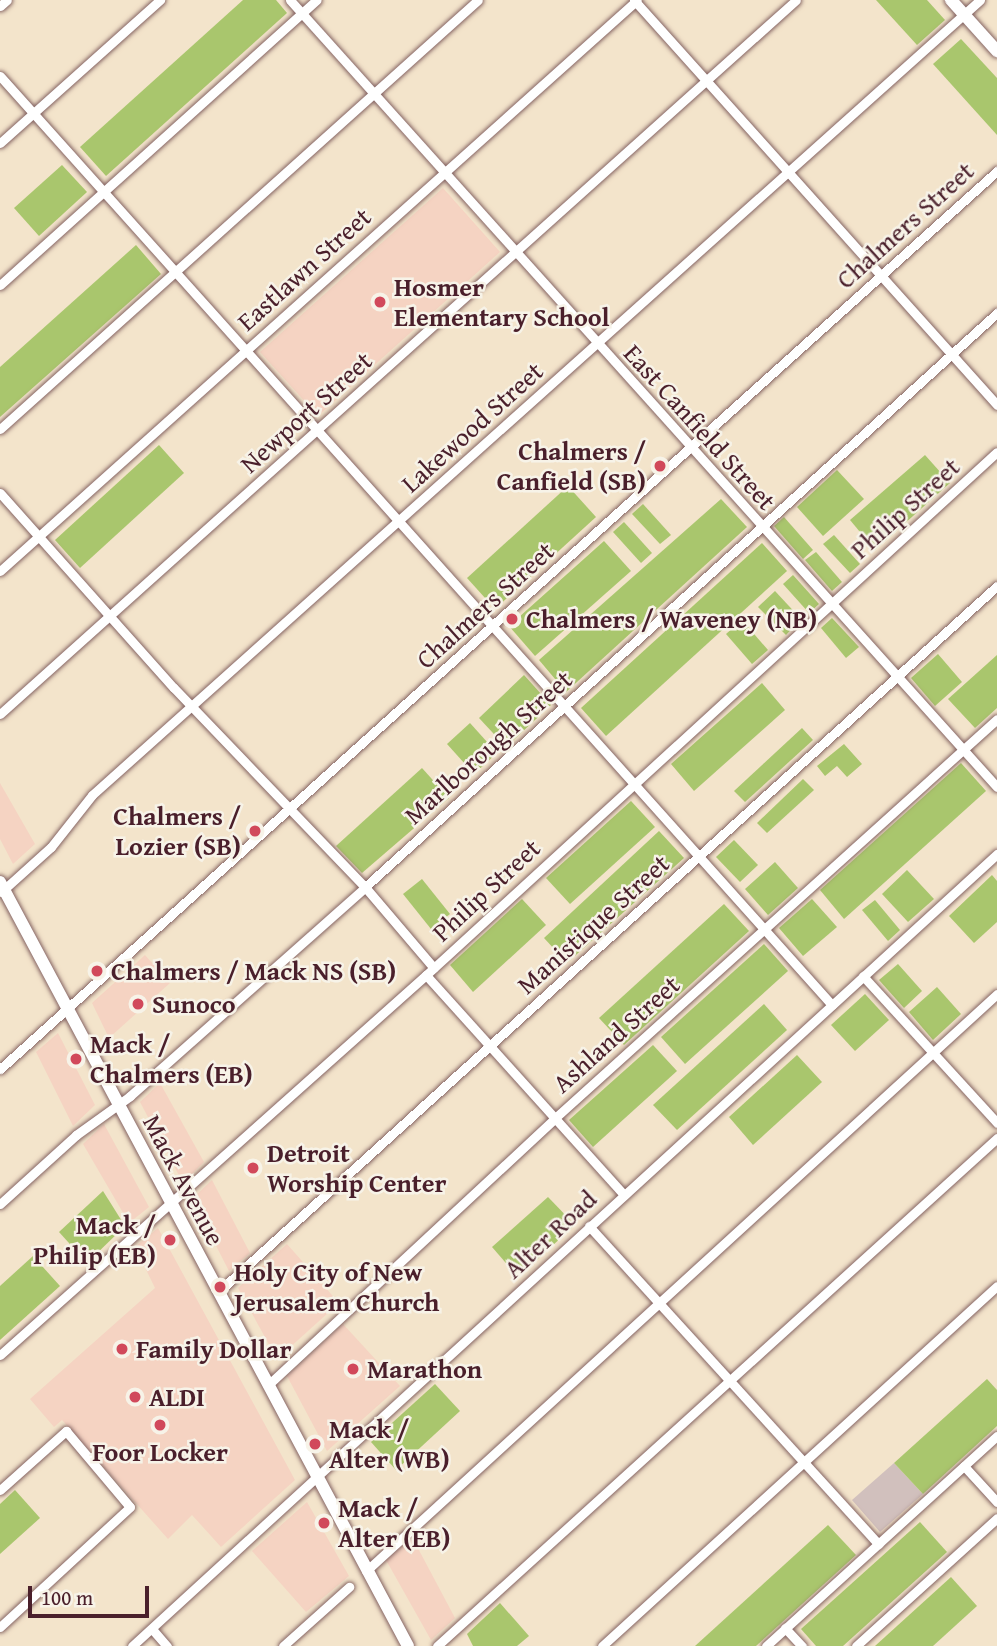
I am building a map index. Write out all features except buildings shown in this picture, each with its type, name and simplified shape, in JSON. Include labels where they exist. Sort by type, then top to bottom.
[{"type":"main road","points":[[951,0],[997,51]]},
{"type":"main road","name":"Mack Avenue","points":[[1,889],[68,1007],[316,1478],[408,1646]]},
{"type":"street","points":[[0,6],[7,0]]},
{"type":"street","points":[[0,144],[160,0]]},
{"type":"street","name":"East Canfield Street","points":[[290,0],[997,787]]},
{"type":"street","points":[[0,285],[317,0]]},
{"type":"street","points":[[0,429],[478,0]]},
{"type":"street","points":[[636,0],[997,405]]},
{"type":"street","name":"Eastlawn Street","points":[[0,571],[636,0]]},
{"type":"street","name":"Newport Street","points":[[0,714],[796,0]]},
{"type":"street","name":"Lakewood Street","points":[[1,889],[51,848],[92,796],[980,0]]},
{"type":"street","points":[[0,76],[832,1005]]},
{"type":"street","name":"Chalmers Street","points":[[0,1069],[997,171]]},
{"type":"street","name":"Marlborough Street","points":[[0,1204],[117,1101],[130,1096],[365,887],[997,313]]},
{"type":"street","name":"Philip Street","points":[[0,1355],[434,968],[997,452]]},
{"type":"street","points":[[0,493],[192,706],[365,887],[434,968]]},
{"type":"street","name":"Manistique Street","points":[[218,1292],[997,586]]},
{"type":"street","name":"Ashland Street","points":[[268,1385],[555,1118],[997,719]]},
{"type":"street","name":"Alter Road","points":[[132,1646],[997,854]]},
{"type":"street","points":[[426,975],[624,1195]]},
{"type":"street","points":[[863,976],[997,1122]]},
{"type":"street","points":[[366,1571],[657,1301],[997,994]]},
{"type":"street","points":[[436,1646],[727,1379],[997,1138]]},
{"type":"street","points":[[589,1226],[878,1544]]},
{"type":"street","points":[[602,1646],[997,1286]]},
{"type":"street","points":[[0,1490],[66,1431],[130,1507],[0,1627]]},
{"type":"street","points":[[766,1646],[997,1436]]},
{"type":"street","points":[[964,1466],[997,1502]]},
{"type":"street","points":[[856,1646],[997,1518]]},
{"type":"street","points":[[283,1646],[349,1587]]},
{"type":"street","points":[[786,1628],[802,1646]]},
{"type":"street","points":[[152,1629],[167,1646]]},
{"type":"shaded area","name":"Hosmer Elementary School","points":[[443,188],[500,252],[318,416],[260,352]]},
{"type":"shaded area","points":[[0,783],[35,844],[13,864],[0,839]]},
{"type":"shaded area","points":[[145,955],[170,983],[109,1038],[92,1003]]},
{"type":"shaded area","points":[[58,1033],[95,1105],[73,1126],[36,1052]]},
{"type":"shaded area","points":[[160,1083],[204,1162],[183,1183],[140,1102]]},
{"type":"shaded area","points":[[104,1124],[149,1207],[129,1223],[83,1144]]},
{"type":"shaded area","points":[[212,1180],[250,1253],[229,1271],[192,1199]]},
{"type":"shaded area","points":[[158,1228],[295,1480],[221,1547],[192,1515],[168,1539],[62,1420],[54,1427],[30,1399],[155,1288],[135,1247]]},
{"type":"shaded area","points":[[287,1244],[339,1303],[277,1359],[238,1288]]},
{"type":"shaded area","points":[[343,1324],[400,1386],[327,1451],[287,1376]]},
{"type":"shaded area","points":[[894,1463],[923,1494],[880,1532],[852,1500]]},
{"type":"shaded area","points":[[307,1502],[349,1576],[306,1612],[252,1551]]},
{"type":"shaded area","points":[[412,1537],[455,1618],[431,1640],[386,1560]]},
{"type":"green space","points":[[243,0],[276,0],[287,13],[106,176],[80,147]]},
{"type":"green space","points":[[876,0],[927,0],[945,20],[917,45]]},
{"type":"green space","points":[[961,39],[997,78],[997,135],[933,64]]},
{"type":"green space","points":[[62,165],[87,192],[39,236],[14,208]]},
{"type":"green space","points":[[136,245],[161,274],[0,417],[0,367]]},
{"type":"green space","points":[[159,445],[184,473],[80,568],[55,540]]},
{"type":"green space","points":[[925,455],[950,483],[875,550],[850,520]]},
{"type":"green space","points":[[837,470],[864,499],[823,536],[797,507]]},
{"type":"green space","points":[[568,486],[596,517],[495,609],[467,578]]},
{"type":"green space","points":[[721,499],[747,527],[566,692],[539,660]]},
{"type":"green space","points":[[643,504],[671,535],[660,544],[632,514]]},
{"type":"green space","points":[[784,517],[813,550],[803,559],[774,526]]},
{"type":"green space","points":[[624,522],[652,553],[641,563],[613,532]]},
{"type":"green space","points":[[834,535],[860,564],[850,573],[823,544]]},
{"type":"green space","points":[[604,541],[631,571],[535,656],[509,626]]},
{"type":"green space","points":[[762,543],[787,571],[606,736],[581,708]]},
{"type":"green space","points":[[816,552],[842,582],[832,591],[805,560]]},
{"type":"green space","points":[[793,575],[819,604],[809,613],[783,584]]},
{"type":"green space","points":[[775,591],[801,619],[786,635],[758,607]]},
{"type":"green space","points":[[832,618],[859,647],[846,658],[821,628]]},
{"type":"green space","points":[[742,620],[768,650],[752,664],[726,634]]},
{"type":"green space","points":[[938,654],[962,682],[935,706],[911,678]]},
{"type":"green space","points":[[997,655],[997,708],[975,728],[948,699]]},
{"type":"green space","points":[[524,675],[551,705],[506,747],[479,718]]},
{"type":"green space","points":[[762,683],[785,710],[694,791],[671,764]]},
{"type":"green space","points":[[470,723],[497,753],[474,774],[447,744]]},
{"type":"green space","points":[[802,728],[813,740],[745,802],[734,791]]},
{"type":"green space","points":[[844,744],[862,764],[847,777],[837,766],[825,776],[817,766]]},
{"type":"green space","points":[[961,763],[986,791],[844,919],[820,890]]},
{"type":"green space","points":[[422,768],[449,798],[362,873],[336,846]]},
{"type":"green space","points":[[803,779],[814,790],[767,833],[757,823]]},
{"type":"green space","points":[[631,801],[655,827],[570,904],[546,878]]},
{"type":"green space","points":[[659,831],[684,858],[567,963],[544,938]]},
{"type":"green space","points":[[734,840],[758,865],[740,882],[716,857]]},
{"type":"green space","points":[[775,862],[798,888],[768,915],[745,889]]},
{"type":"green space","points":[[907,870],[934,899],[908,922],[882,894]]},
{"type":"green space","points":[[992,875],[997,881],[997,922],[974,943],[949,916]]},
{"type":"green space","points":[[422,879],[450,914],[431,929],[403,894]]},
{"type":"green space","points":[[522,899],[546,925],[473,992],[450,965]]},
{"type":"green space","points":[[812,899],[837,927],[803,956],[779,928]]},
{"type":"green space","points":[[875,900],[900,930],[888,941],[862,910]]},
{"type":"green space","points":[[724,904],[749,931],[624,1045],[599,1018]]},
{"type":"green space","points":[[764,944],[788,971],[685,1064],[661,1037]]},
{"type":"green space","points":[[898,964],[922,991],[904,1008],[879,980]]},
{"type":"green space","points":[[937,987],[961,1014],[933,1040],[909,1012]]},
{"type":"green space","points":[[865,994],[889,1020],[855,1051],[831,1025]]},
{"type":"green space","points":[[764,1004],[787,1030],[677,1130],[653,1105]]},
{"type":"green space","points":[[653,1045],[677,1071],[593,1147],[569,1120]]},
{"type":"green space","points":[[797,1055],[822,1082],[753,1145],[729,1117]]},
{"type":"green space","points":[[103,1191],[125,1226],[87,1263],[59,1232]]},
{"type":"green space","points":[[548,1197],[575,1225],[518,1277],[492,1247]]},
{"type":"green space","points":[[33,1256],[60,1286],[0,1340],[0,1286]]},
{"type":"green space","points":[[987,1379],[997,1390],[997,1426],[923,1494],[894,1463]]},
{"type":"green space","points":[[435,1384],[460,1411],[396,1470],[371,1442]]},
{"type":"green space","points":[[15,1490],[40,1518],[0,1554],[0,1504]]},
{"type":"green space","points":[[920,1522],[947,1552],[843,1646],[816,1646],[801,1629]]},
{"type":"green space","points":[[828,1525],[856,1555],[756,1646],[695,1646]]},
{"type":"green space","points":[[951,1577],[977,1606],[933,1646],[875,1646]]},
{"type":"green space","points":[[500,1603],[529,1636],[517,1646],[473,1646],[467,1634]]},
{"type":"place","name":"Hosmer Elementary School","points":[[380,302]]},
{"type":"place","name":"Chalmers / Canfield (SB)","points":[[660,466]]},
{"type":"place","name":"Chalmers / Waveney (NB)","points":[[512,619]]},
{"type":"place","name":"Chalmers / Lozier (SB)","points":[[255,831]]},
{"type":"place","name":"Chalmers / Mack NS (SB)","points":[[97,971]]},
{"type":"place","name":"Sunoco","points":[[138,1004]]},
{"type":"place","name":"Mack / Chalmers (EB)","points":[[76,1059]]},
{"type":"place","name":"Detroit Worship Center","points":[[253,1168]]},
{"type":"place","name":"Mack / Philip (EB)","points":[[170,1240]]},
{"type":"place","name":"Holy City of New Jerusalem Church","points":[[220,1287]]},
{"type":"place","name":"Family Dollar","points":[[122,1349]]},
{"type":"place","name":"Marathon","points":[[353,1369]]},
{"type":"place","name":"ALDI","points":[[135,1397]]},
{"type":"place","name":"Foor Locker","points":[[160,1425]]},
{"type":"place","name":"Mack / Alter (WB)","points":[[315,1444]]},
{"type":"place","name":"Mack / Alter (EB)","points":[[324,1523]]}]
